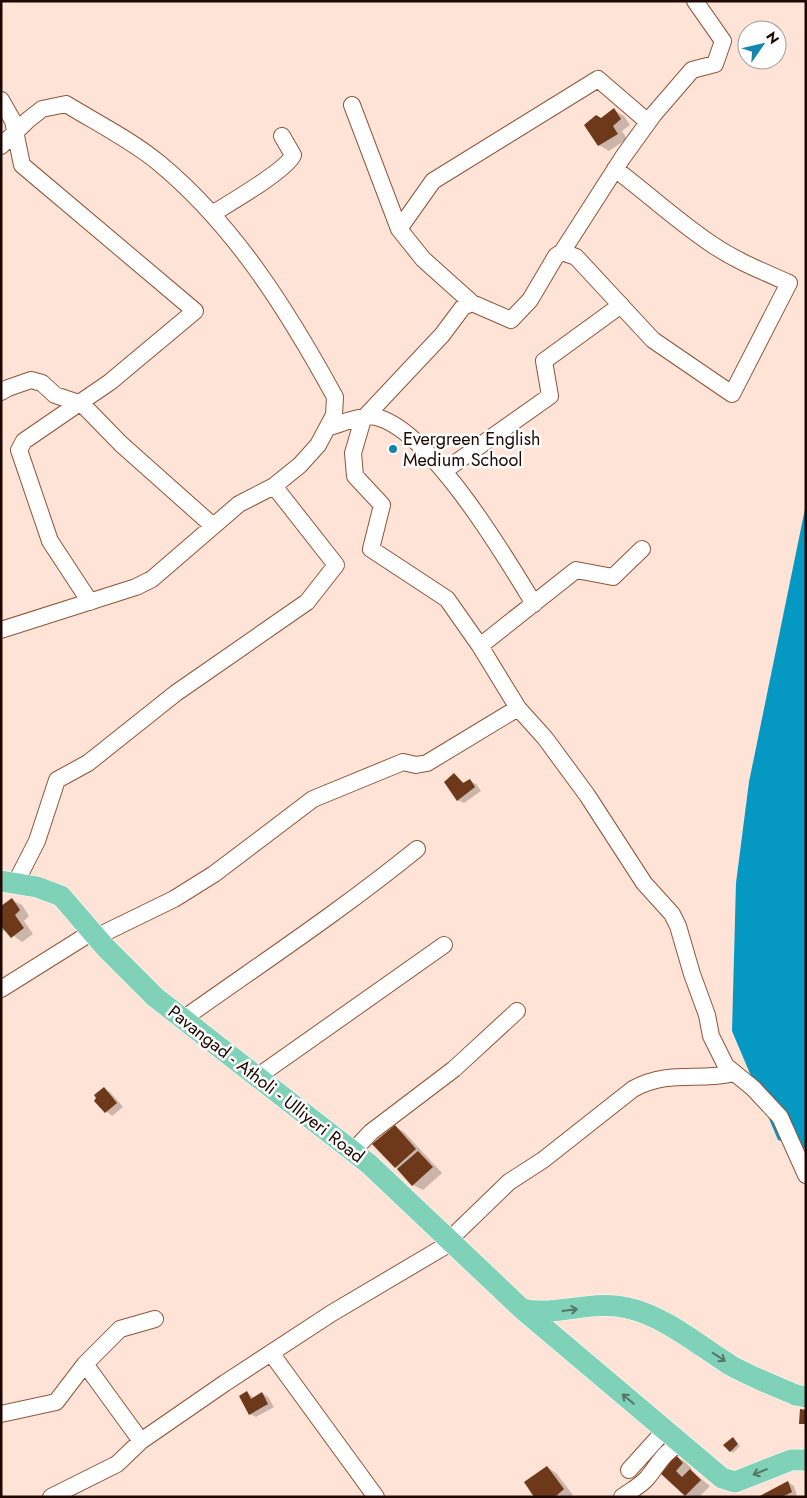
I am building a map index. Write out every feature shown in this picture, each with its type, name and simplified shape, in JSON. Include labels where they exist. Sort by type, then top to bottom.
[{"type":"main road","name":"Pavangad - Atholi - Ulliyeri Road","points":[[8,882],[37,887],[61,896],[94,934],[155,997],[353,1151],[522,1309],[737,1489],[791,1460],[806,1460]]},
{"type":"main road","points":[[522,1309],[539,1313],[614,1305],[646,1313],[664,1322],[733,1366],[796,1395],[806,1397]]},
{"type":"street","points":[[352,105],[399,229],[423,259],[472,303],[511,320],[530,300],[556,256],[562,252],[615,169],[648,122],[692,70],[715,64],[723,40],[695,1]]},
{"type":"street","points":[[399,229],[433,181],[598,79],[648,122]]},
{"type":"street","points":[[1,100],[13,121],[22,165],[195,311],[110,382],[24,441],[19,450],[50,541],[90,602]]},
{"type":"street","points":[[1,146],[42,109],[66,104],[141,149],[160,163],[224,225],[276,297],[335,396],[334,414],[327,428],[318,445],[300,465],[274,486],[239,504],[212,525],[152,579],[136,587],[1,630]]},
{"type":"street","points":[[212,214],[278,171],[292,158],[293,155],[282,136]]},
{"type":"street","points":[[562,252],[576,257],[653,340],[732,394],[789,283],[748,265],[712,244],[660,207],[615,169]]},
{"type":"street","points":[[472,303],[463,307],[442,335],[363,418],[353,454],[354,476],[382,505],[371,549],[447,599],[480,646],[518,708],[545,738],[592,802],[644,883],[672,914],[678,926],[692,974],[707,1015],[711,1036],[726,1066],[753,1088],[780,1117],[806,1175]]},
{"type":"street","points":[[444,471],[550,396],[544,361],[621,305]]},
{"type":"street","points":[[1,392],[31,380],[42,383],[55,395],[80,403],[121,444],[212,525]]},
{"type":"street","points":[[327,428],[363,418],[374,417],[395,426],[422,448],[444,471],[498,544],[534,604]]},
{"type":"street","points":[[8,882],[37,841],[57,780],[88,763],[176,693],[307,602],[336,565],[274,486]]},
{"type":"street","points":[[480,646],[576,570],[613,577],[642,549]]},
{"type":"street","points":[[1,989],[94,934],[174,899],[214,874],[313,799],[403,762],[416,765],[427,763],[518,708]]},
{"type":"street","points":[[183,1019],[238,979],[289,947],[417,849]]},
{"type":"street","points":[[257,1077],[444,945]]},
{"type":"street","points":[[353,1151],[370,1132],[454,1069],[518,1011]]},
{"type":"street","points":[[51,1497],[117,1464],[141,1442],[271,1353],[332,1313],[450,1241],[509,1182],[543,1160],[633,1089],[648,1080],[694,1075],[722,1076],[734,1073]]},
{"type":"street","points":[[1,1414],[56,1402],[85,1364],[120,1329],[155,1319]]},
{"type":"street","points":[[271,1353],[376,1497]]},
{"type":"street","points":[[85,1364],[141,1442]]},
{"type":"street","points":[[629,1470],[665,1430]]},
{"type":"street","points":[[622,1497],[648,1478],[658,1460],[674,1446],[682,1444]]},
{"type":"water","points":[[806,504],[806,1149],[778,1140],[732,1031],[736,883],[749,782]]},
{"type":"building","points":[[614,108],[621,119],[613,126],[618,134],[598,146],[584,125],[596,115],[601,118]]},
{"type":"building","points":[[454,773],[463,783],[470,779],[475,787],[457,801],[444,782]]},
{"type":"building","points":[[12,898],[20,910],[15,915],[24,928],[11,938],[1,926],[1,906]]},
{"type":"building","points":[[104,1087],[117,1103],[105,1113],[94,1101],[96,1098],[94,1095]]},
{"type":"building","points":[[395,1125],[416,1149],[395,1168],[372,1144]]},
{"type":"building","points":[[418,1151],[433,1167],[412,1186],[397,1169]]},
{"type":"building","points":[[247,1391],[251,1399],[262,1392],[268,1404],[249,1415],[239,1396]]},
{"type":"building","points":[[800,1409],[806,1410],[806,1424],[799,1424]]},
{"type":"building","points":[[733,1437],[738,1444],[730,1452],[723,1445]]},
{"type":"building","points":[[675,1454],[683,1463],[676,1471],[682,1477],[690,1469],[701,1480],[685,1496],[659,1472]]},
{"type":"building","points":[[547,1466],[564,1489],[555,1497],[534,1497],[524,1482]]},
{"type":"building","points":[[788,1481],[792,1492],[782,1497],[758,1497]]},
{"type":"place","name":"Evergreen English Medium School","points":[[393,449]]}]
